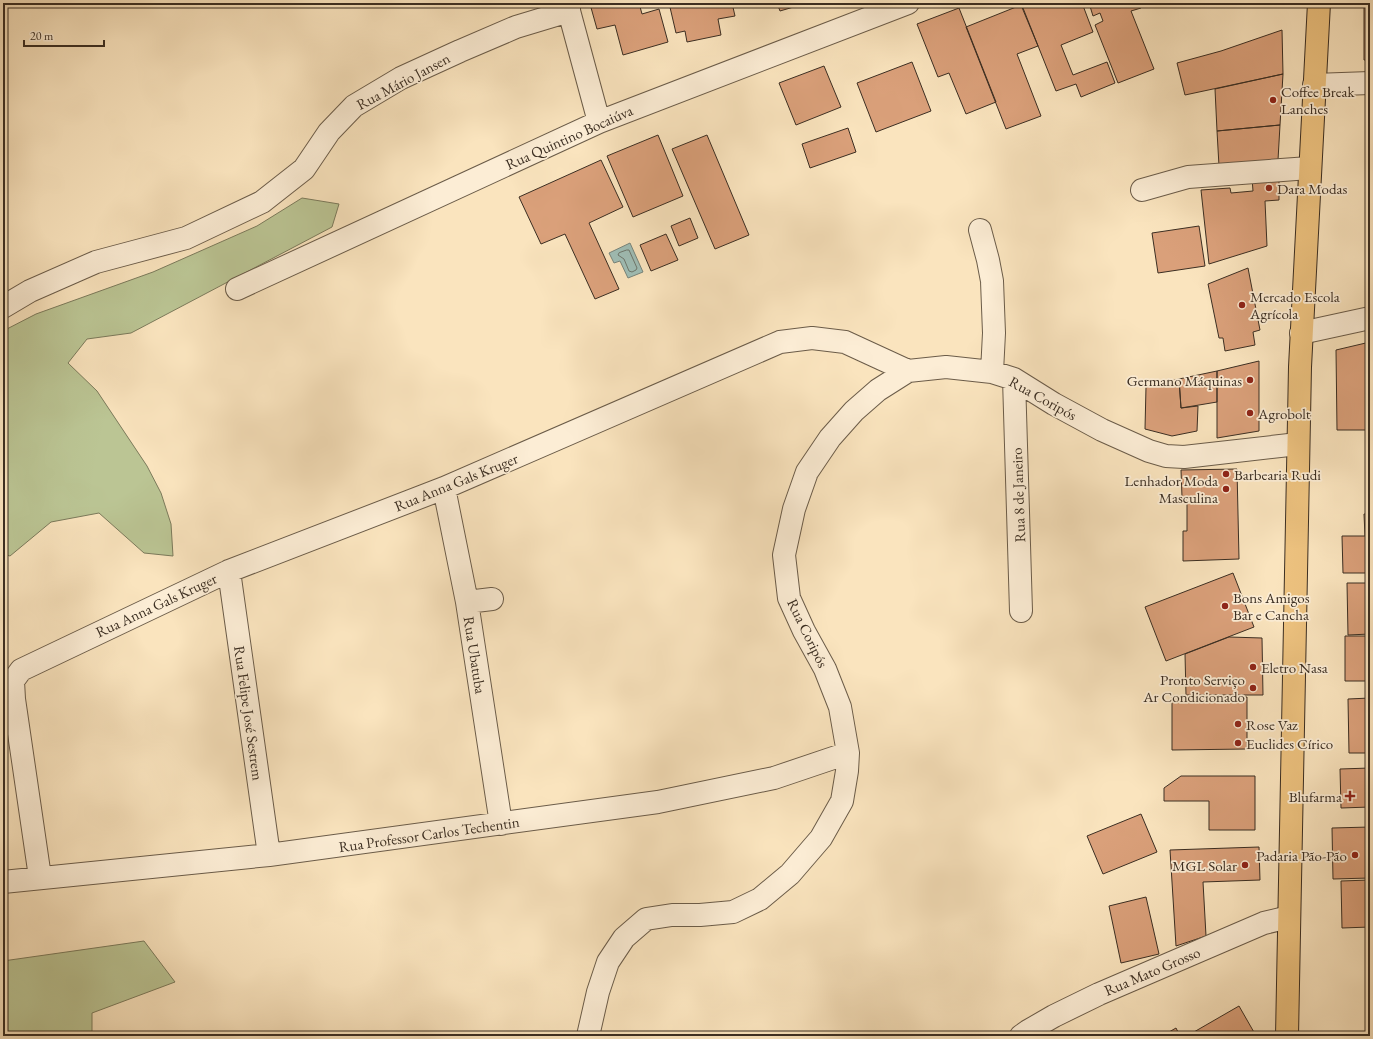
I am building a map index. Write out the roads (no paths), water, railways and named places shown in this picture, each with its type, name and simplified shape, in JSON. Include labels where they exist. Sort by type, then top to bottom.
[{"type":"main road","points":[[1287,1036],[1301,333],[1319,3]]},
{"type":"street","name":"Rua Quintino Bocaiúva","points":[[238,289],[599,122],[908,3]]},
{"type":"street","points":[[569,7],[599,122]]},
{"type":"street","name":"Rua Mário Jansen","points":[[3,306],[30,291],[96,262],[186,238],[262,202],[304,169],[329,132],[354,106],[401,78],[516,27],[569,7]]},
{"type":"street","points":[[1314,85],[1370,83]]},
{"type":"street","points":[[1142,190],[1188,178],[1309,168]]},
{"type":"street","points":[[980,230],[992,280],[994,333],[992,372]]},
{"type":"street","points":[[1301,333],[1370,318]]},
{"type":"street","name":"Rua Anna Gals Kruger","points":[[40,877],[14,699],[13,681],[21,670],[229,571],[444,488],[780,342],[812,338],[845,342],[908,372]]},
{"type":"street","name":"Rua Coripós","points":[[588,1036],[598,992],[608,962],[624,938],[646,919],[672,915],[700,915],[733,912],[760,899],[790,874],[821,838],[842,801],[847,771],[848,753],[840,707],[828,676],[789,598],[784,555],[794,509],[807,472],[830,438],[854,411],[878,390],[908,372],[946,368],[992,372],[1014,379],[1054,404],[1102,430],[1149,451],[1166,456],[1184,457],[1298,444]]},
{"type":"street","name":"Rua 8 de Janeiro","points":[[1014,379],[1021,611]]},
{"type":"street","name":"Rua Ubatuba","points":[[444,488],[467,602],[500,824]]},
{"type":"street","name":"Rua Felipe José Sestrem","points":[[229,571],[269,855]]},
{"type":"street","points":[[467,602],[492,599]]},
{"type":"street","name":"Rua Professor Carlos Techentin","points":[[3,882],[40,877],[269,855],[658,802],[774,778],[848,753]]},
{"type":"street","name":"Rua Mato Grosso","points":[[1021,1036],[1054,1016],[1099,994],[1264,923],[1289,917]]},
{"type":"water","points":[[630,243],[643,272],[628,278],[620,261],[614,263],[609,253]]},
{"type":"place","name":"Coffee Break Lanches","points":[[1273,100]]},
{"type":"place","name":"Dara Modas","points":[[1269,188]]},
{"type":"place","name":"Mercado Escola Agrícola","points":[[1242,305]]},
{"type":"place","name":"Germano Máquinas","points":[[1250,380]]},
{"type":"place","name":"Agrobolt","points":[[1250,413]]},
{"type":"place","name":"Barbearia Rudi","points":[[1226,474]]},
{"type":"place","name":"Lenhador Moda Masculina","points":[[1226,489]]},
{"type":"place","name":"Bons Amigos Bar e Cancha","points":[[1225,606]]},
{"type":"place","name":"Eletro Nasa","points":[[1253,667]]},
{"type":"place","name":"Pronto Serviço Ar Condicionado","points":[[1253,688]]},
{"type":"place","name":"Rose Vaz","points":[[1238,724]]},
{"type":"place","name":"Euclides Círico","points":[[1238,743]]},
{"type":"place","name":"Blufarma","points":[[1350,796]]},
{"type":"place","name":"Padaria Pão-Pão","points":[[1355,855]]},
{"type":"place","name":"MGL Solar","points":[[1245,865]]}]
